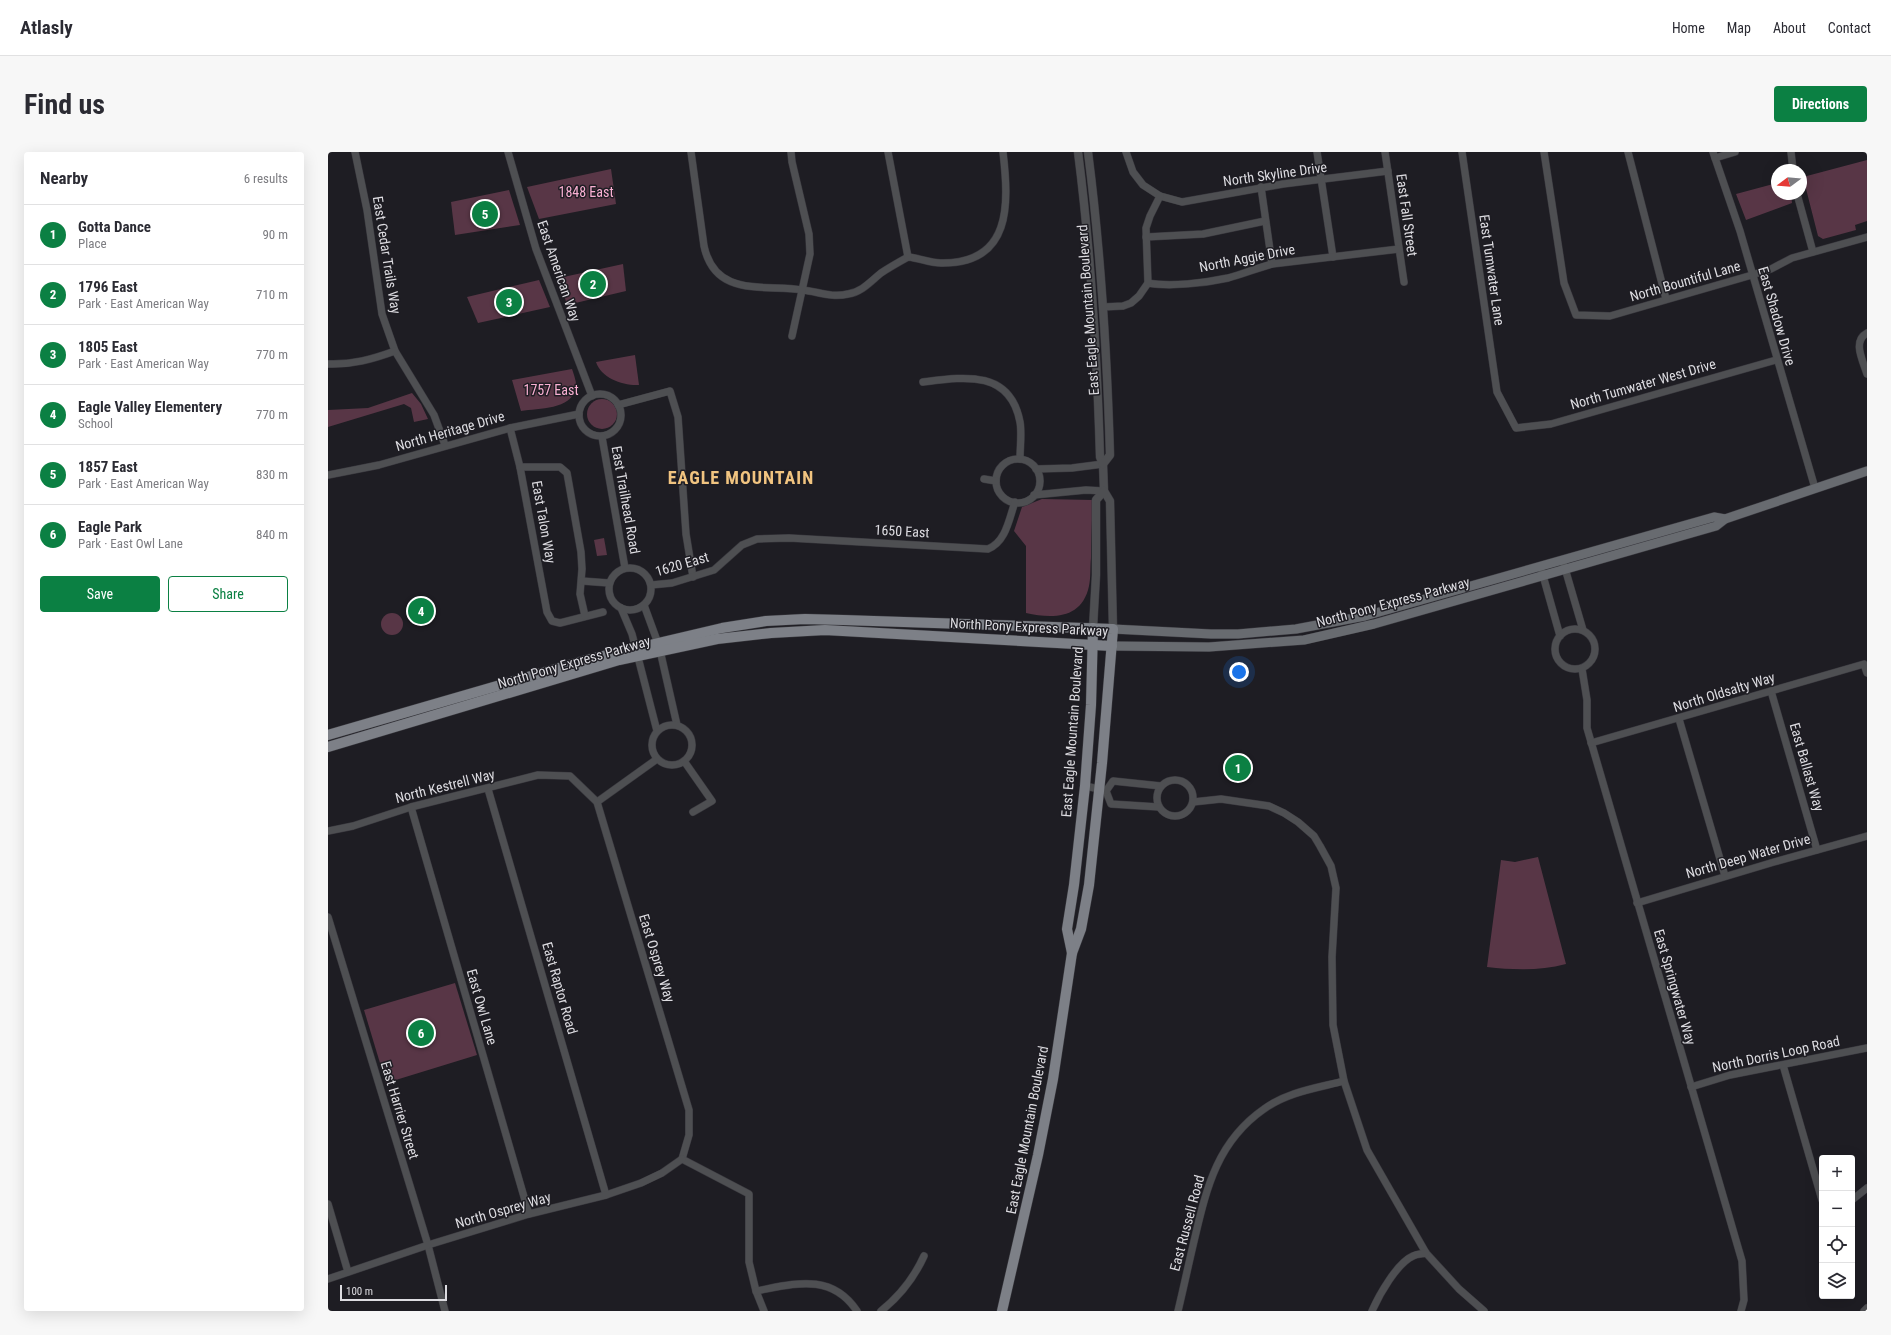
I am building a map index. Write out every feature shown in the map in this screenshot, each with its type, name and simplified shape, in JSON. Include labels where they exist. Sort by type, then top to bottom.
[{"type":"main road","name":"North Pony Express Parkway","points":[[659,647],[771,633],[825,630],[1037,641],[1092,646],[1209,647],[1304,640],[1374,624],[1716,526],[1725,519],[1867,470]]},
{"type":"main road","name":"North Pony Express Parkway","points":[[328,735],[590,659],[637,652],[722,628],[766,621],[805,619],[1232,634],[1296,629],[1365,616],[1714,517],[1725,519]]},
{"type":"main road","name":"East Eagle Mountain Boulevard","points":[[1072,953],[1067,929],[1075,877],[1091,705],[1093,628]]},
{"type":"main road","name":"East Eagle Mountain Boulevard","points":[[1002,1311],[1040,1149],[1053,1079],[1072,953],[1081,929],[1086,900],[1102,790],[1113,629]]},
{"type":"main road","name":"North Pony Express Parkway","points":[[328,747],[519,692],[601,666],[637,652]]},
{"type":"street","name":"East Cedar Trails Way","points":[[355,152],[367,210],[382,314],[395,351],[434,415],[445,445]]},
{"type":"street","name":"East American Way","points":[[508,152],[536,248],[592,396]]},
{"type":"street","points":[[691,152],[706,253],[708,260],[716,272],[723,278],[732,282],[749,286],[803,290],[833,296],[850,294],[865,287],[883,272],[908,257],[941,263],[966,261],[993,244],[1000,232],[1005,216],[1005,173],[1003,152]]},
{"type":"street","points":[[791,152],[809,234],[810,254],[792,336]]},
{"type":"street","points":[[888,152],[908,257]]},
{"type":"street","name":"East Eagle Mountain Boulevard","points":[[1078,152],[1090,259],[1098,378],[1100,457],[1103,464],[1104,491],[1110,501],[1113,629]]},
{"type":"street","name":"East Eagle Mountain Boulevard","points":[[1088,152],[1096,212],[1108,376],[1110,455],[1103,464]]},
{"type":"street","points":[[1104,307],[1123,306],[1131,303],[1139,296],[1148,283],[1146,237],[1150,216],[1163,198],[1149,190],[1138,180],[1133,172],[1126,152]]},
{"type":"street","points":[[1317,152],[1333,257]]},
{"type":"street","name":"East Fall Street","points":[[1385,152],[1404,282]]},
{"type":"street","name":"East Tumwater Lane","points":[[1462,152],[1497,392],[1516,428]]},
{"type":"street","name":"North Bountiful Lane","points":[[1544,152],[1564,283],[1576,315],[1610,316],[1752,275],[1765,271],[1792,258],[1867,237]]},
{"type":"street","points":[[1628,152],[1666,299]]},
{"type":"street","points":[[1714,155],[1736,152]]},
{"type":"street","points":[[1791,152],[1792,164]]},
{"type":"street","name":"East Shadow Drive","points":[[1714,155],[1740,231],[1776,360],[1815,488]]},
{"type":"street","name":"North Skyline Drive","points":[[1163,198],[1188,202],[1261,188],[1388,171]]},
{"type":"street","points":[[1261,188],[1272,264]]},
{"type":"street","points":[[1799,200],[1813,252]]},
{"type":"street","points":[[1146,237],[1203,234],[1265,221]]},
{"type":"street","name":"North Aggie Drive","points":[[1148,283],[1166,285],[1227,278],[1272,264],[1399,248]]},
{"type":"street","points":[[1864,336],[1859,347],[1867,374]]},
{"type":"street","points":[[328,364],[343,365],[370,360],[395,351]]},
{"type":"street","name":"North Tumwater West Drive","points":[[1516,428],[1551,424],[1776,360]]},
{"type":"street","points":[[923,382],[962,378],[993,383],[1002,388],[1013,400],[1020,423],[1020,459]]},
{"type":"street","points":[[618,405],[670,391],[678,417],[686,534],[693,577]]},
{"type":"street","points":[[598,394],[608,396],[618,405],[621,415],[618,427],[609,435],[602,437],[590,434],[583,428],[579,414],[584,402],[592,396],[598,394]]},
{"type":"street","name":"North Heritage Drive","points":[[328,475],[372,466],[510,428],[579,414]]},
{"type":"street","name":"East Talon Way","points":[[510,428],[520,467],[547,612],[552,621],[560,623],[585,616]]},
{"type":"street","name":"East Trailhead Road","points":[[602,437],[625,568]]},
{"type":"street","points":[[1034,495],[1040,482],[1036,469],[1032,464],[1020,459],[1006,462],[1001,467],[996,481],[1002,495],[1015,502],[1025,501],[1034,495],[1086,490],[1104,491]]},
{"type":"street","points":[[1036,469],[1072,468],[1103,464]]},
{"type":"street","points":[[520,467],[560,467],[566,473],[581,552],[582,581],[580,594],[585,616],[603,612]]},
{"type":"street","points":[[984,479],[996,481]]},
{"type":"street","name":"East Eagle Mountain Boulevard","points":[[1093,628],[1096,575],[1096,500],[1104,491]]},
{"type":"street","name":"1650 East","points":[[805,539],[988,549],[996,546],[1002,538],[1015,502]]},
{"type":"street","name":"1620 East","points":[[651,586],[672,583],[714,570],[742,545],[757,539],[805,539]]},
{"type":"street","points":[[1563,560],[1583,630],[1593,640],[1596,648],[1592,661],[1582,669],[1574,670],[1561,664],[1555,652],[1555,645],[1560,636],[1571,629],[1583,630]]},
{"type":"street","points":[[1540,566],[1560,636]]},
{"type":"street","points":[[621,608],[633,610],[644,604],[650,596],[651,586],[645,573],[632,568],[625,568],[616,573],[610,583],[609,589],[612,600],[621,608],[637,652],[657,731]]},
{"type":"street","points":[[582,581],[610,583]]},
{"type":"street","points":[[644,604],[659,647],[677,725]]},
{"type":"street","name":"North Oldsalty Way","points":[[1591,743],[1679,719],[1864,664],[1867,673]]},
{"type":"street","name":"East Springwater Way","points":[[1582,669],[1587,700],[1587,728],[1591,743],[1742,1261],[1744,1300],[1741,1311]]},
{"type":"street","name":"East Ballast Way","points":[[1771,691],[1817,850]]},
{"type":"street","points":[[1679,719],[1725,876]]},
{"type":"street","points":[[667,724],[677,725],[686,729],[692,739],[691,751],[684,761],[677,765],[668,765],[657,759],[651,746],[653,736],[667,724]]},
{"type":"street","points":[[597,802],[657,759]]},
{"type":"street","points":[[684,761],[712,800],[693,812]]},
{"type":"street","name":"North Kestrell Way","points":[[328,831],[352,826],[411,807],[488,789],[538,775],[570,776]]},
{"type":"street","name":"East Osprey Way","points":[[570,776],[597,802],[688,1110],[689,1135],[682,1159]]},
{"type":"street","points":[[1084,786],[1102,790],[1111,804],[1159,807],[1167,814],[1180,816],[1189,809],[1193,802],[1191,789],[1184,782],[1179,780],[1170,780],[1161,786],[1157,795],[1159,807]]},
{"type":"street","points":[[1102,790],[1113,781],[1161,786]]},
{"type":"street","name":"East Raptor Road","points":[[488,789],[606,1195]]},
{"type":"street","points":[[1193,802],[1221,799],[1270,806],[1298,822],[1314,836],[1328,860],[1336,888],[1332,957],[1333,1025],[1344,1081],[1367,1150],[1426,1253],[1459,1289],[1484,1311]]},
{"type":"street","name":"East Owl Lane","points":[[411,807],[529,1214]]},
{"type":"street","name":"North Deep Water Drive","points":[[1637,903],[1725,876],[1867,836]]},
{"type":"street","name":"East Harrier Street","points":[[328,917],[428,1246],[445,1311]]},
{"type":"street","name":"North Dorris Loop Road","points":[[1691,1087],[1730,1075],[1867,1048]]},
{"type":"street","points":[[1783,1065],[1819,1191]]},
{"type":"street","name":"East Russell Road","points":[[1178,1311],[1206,1190],[1216,1166],[1229,1144],[1239,1131],[1264,1108],[1295,1093],[1344,1081]]},
{"type":"street","points":[[682,1159],[749,1194],[749,1262],[756,1291],[764,1311]]},
{"type":"street","name":"North Osprey Way","points":[[328,1279],[529,1214],[606,1195],[641,1184],[662,1173],[682,1159]]},
{"type":"street","points":[[1855,1198],[1867,1188]]},
{"type":"street","points":[[328,1204],[348,1272]]},
{"type":"street","points":[[1372,1311],[1386,1283],[1398,1268],[1412,1256],[1426,1253]]},
{"type":"street","points":[[881,1311],[905,1289],[916,1274],[924,1256]]},
{"type":"street","points":[[756,1291],[807,1282],[822,1285],[841,1293],[857,1311]]},
{"type":"street","points":[[1864,1311],[1867,1308]]},
{"type":"green space","points":[[1867,160],[1867,221],[1855,225],[1856,230],[1823,239],[1818,236],[1807,193],[1807,176]]},
{"type":"green space","name":"1848 East","points":[[611,169],[616,204],[539,219],[527,187]]},
{"type":"green space","points":[[1771,185],[1771,200],[1792,200],[1792,203],[1746,220],[1736,194]]},
{"type":"green space","points":[[509,190],[520,225],[455,235],[451,202]]},
{"type":"green space","points":[[623,264],[626,291],[567,305],[559,278]]},
{"type":"green space","points":[[539,280],[550,307],[478,323],[467,297]]},
{"type":"green space","points":[[635,355],[639,385],[626,384],[613,380],[599,368],[596,362]]},
{"type":"green space","name":"1757 East","points":[[572,369],[576,381],[576,388],[573,395],[568,400],[553,407],[521,411],[512,380]]},
{"type":"green space","points":[[412,393],[421,404],[428,419],[414,422],[411,408],[404,404],[328,427],[328,410],[368,408]]},
{"type":"green space","points":[[602,399],[613,403],[617,414],[613,425],[602,429],[591,425],[587,414],[591,403]]},
{"type":"green space","points":[[1042,499],[1093,500],[1089,586],[1080,605],[1073,611],[1056,616],[1026,613],[1026,546],[1014,531],[1022,507]]},
{"type":"green space","points":[[604,538],[607,555],[597,556],[594,540]]},
{"type":"green space","points":[[392,613],[400,616],[403,624],[400,632],[392,635],[384,632],[381,624],[384,616]]},
{"type":"green space","points":[[1538,857],[1566,964],[1546,968],[1526,969],[1487,967],[1501,860],[1515,862]]},
{"type":"green space","points":[[455,983],[477,1055],[386,1083],[364,1010]]},
{"type":"place","name":"1857 East","points":[[485,214]]},
{"type":"place","name":"1796 East","points":[[593,284]]},
{"type":"place","name":"1805 East","points":[[509,302]]},
{"type":"place","name":"Eagle Valley Elementery","points":[[421,611]]},
{"type":"place","name":"Gotta Dance","points":[[1238,768]]},
{"type":"place","name":"Eagle Park","points":[[421,1033]]},
{"type":"district","name":"EAGLE MOUNTAIN","points":[[741,478]]}]
